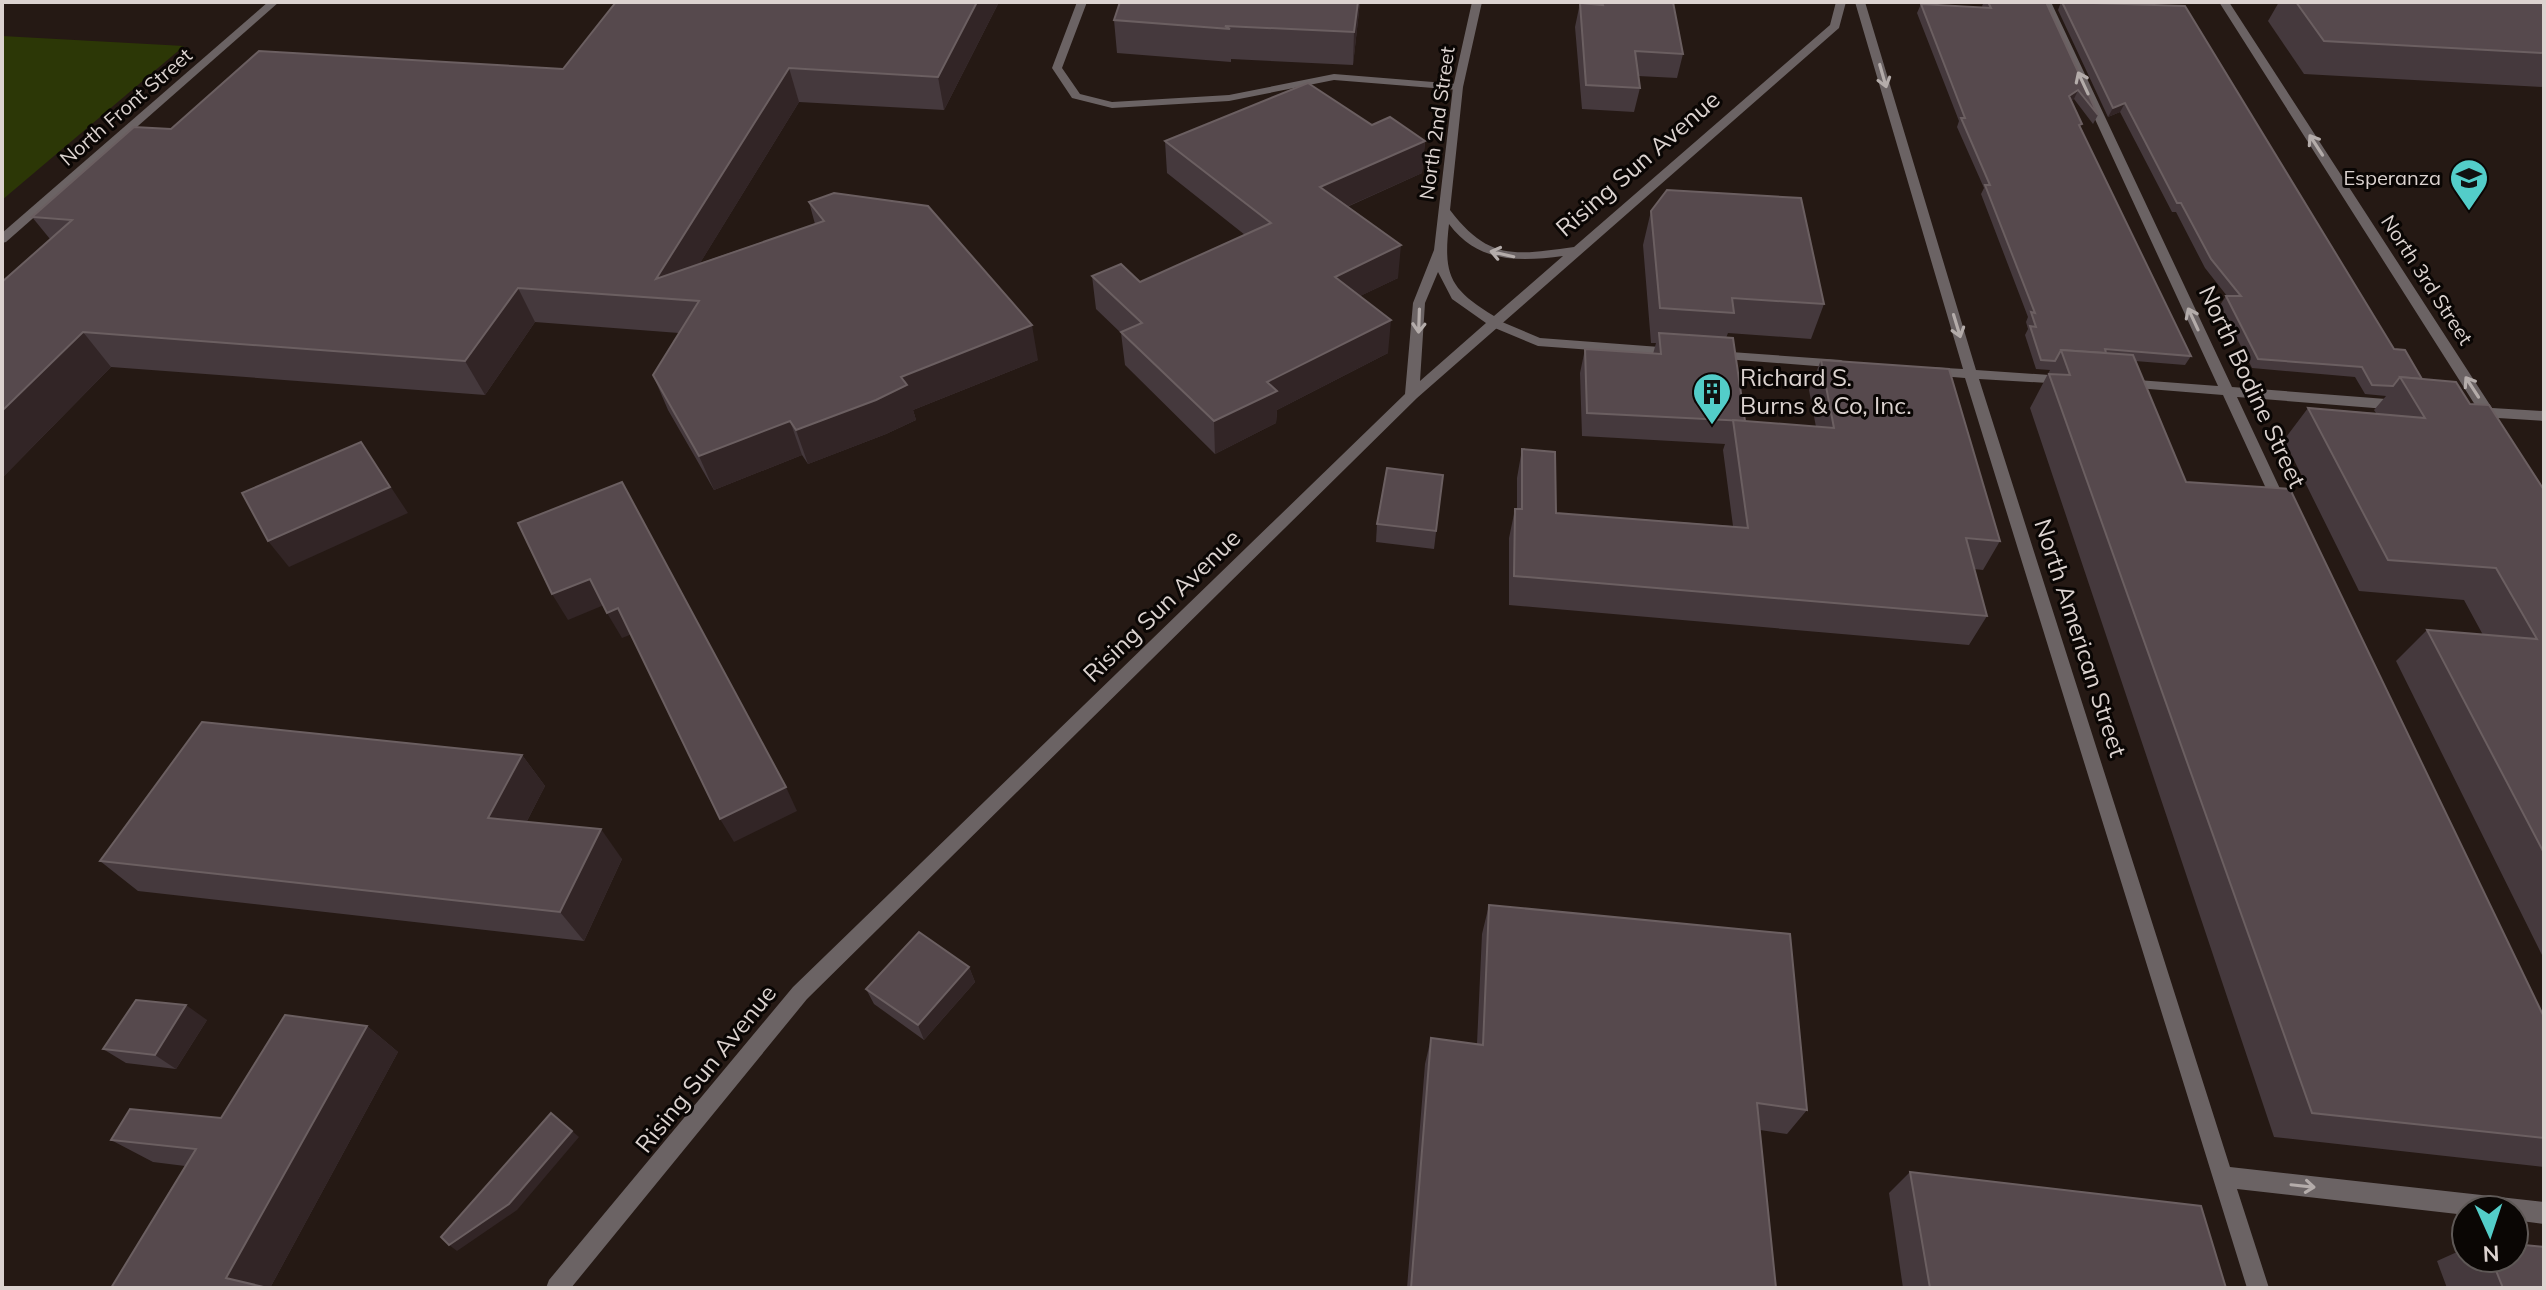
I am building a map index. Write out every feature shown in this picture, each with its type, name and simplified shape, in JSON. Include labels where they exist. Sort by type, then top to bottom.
[{"type":"street","name":"North Front Street","points":[[2,239],[274,2]]},
{"type":"street","points":[[1082,2],[1057,68],[1076,96],[1112,105],[1229,98],[1334,77],[1458,87]]},
{"type":"street","name":"North 2nd Street","points":[[1412,395],[1419,303],[1440,250],[1458,87],[1477,2]]},
{"type":"street","name":"Rising Sun Avenue","points":[[557,1288],[800,993],[1412,395],[1835,26],[1841,2]]},
{"type":"street","name":"North American Street","points":[[1860,2],[1971,374],[2258,1288]]},
{"type":"street","name":"North Bodine Street","points":[[2046,2],[2287,518]]},
{"type":"street","name":"North 3rd Street","points":[[2224,2],[2501,433]]},
{"type":"street","points":[[1445,211],[1469,242],[1497,255],[1525,258],[1575,251]]},
{"type":"street","name":"North 2nd Street","points":[[1440,250],[1444,278],[1452,293],[1495,323],[1538,342],[1683,352]]},
{"type":"street","points":[[1698,353],[1854,365]]},
{"type":"street","points":[[1914,370],[2080,381]]},
{"type":"street","points":[[2110,383],[2407,406]]},
{"type":"street","points":[[2454,410],[2544,416]]},
{"type":"street","points":[[2225,1177],[2544,1213]]},
{"type":"green space","points":[[2,36],[184,46],[2,200]]},
{"type":"building","points":[[616,2],[977,2],[938,77],[789,68],[656,279],[824,221],[809,202],[834,193],[928,206],[1032,325],[901,377],[907,385],[876,400],[796,430],[790,421],[699,456],[653,375],[699,301],[518,288],[465,361],[83,332],[2,411],[2,282],[72,220],[32,217],[134,127],[171,129],[259,51],[563,69]]},
{"type":"building","points":[[1120,2],[1358,2],[1354,32],[1225,26],[1230,29],[1114,20]]},
{"type":"building","points":[[1602,2],[1673,2],[1683,54],[1635,51],[1640,88],[1586,85],[1580,3],[1603,5]]},
{"type":"building","points":[[1988,2],[2046,2],[2098,115],[2078,90],[2069,96],[2082,124],[2079,125],[2191,356],[2105,349],[2106,353],[2061,350],[2055,361],[2041,360],[2030,326],[2036,327],[2031,312],[2035,313],[1985,185],[1990,185],[1961,118],[1965,118],[1921,4],[1991,8]]},
{"type":"building","points":[[2062,2],[2185,6],[2394,349],[2405,350],[2422,379],[2400,377],[2393,386],[2372,385],[2362,367],[2258,359],[2226,296],[2241,296],[2211,259],[2181,203],[2177,203],[2125,103],[2113,108]]},
{"type":"building","points":[[2296,2],[2544,2],[2544,53],[2324,41]]},
{"type":"building","points":[[1308,83],[1372,125],[1390,117],[1425,141],[1320,187],[1401,245],[1335,277],[1391,320],[1267,382],[1277,391],[1214,421],[1121,332],[1142,323],[1092,276],[1121,264],[1140,282],[1271,223],[1165,141]]},
{"type":"building","points":[[1667,190],[1801,198],[1824,304],[1732,298],[1734,313],[1660,308],[1651,211]]},
{"type":"building","points":[[1659,333],[1733,338],[1745,421],[1587,413],[1585,349],[1661,354]]},
{"type":"building","points":[[2061,350],[2133,355],[2186,482],[2290,489],[2544,1017],[2544,1138],[2312,1113],[2049,374],[2070,375]]},
{"type":"building","points":[[1821,360],[1949,369],[2000,541],[1966,538],[1987,616],[1514,576],[1515,509],[1522,509],[1522,449],[1555,452],[1556,513],[1748,528],[1733,420],[1834,428]]},
{"type":"building","points":[[2400,377],[2456,382],[2470,404],[2489,405],[2544,490],[2544,853],[2427,630],[2537,639],[2496,568],[2388,560],[2308,408],[2425,418]]},
{"type":"building","points":[[361,442],[390,487],[268,541],[242,493]]},
{"type":"building","points":[[1387,468],[1443,475],[1436,531],[1377,524]]},
{"type":"building","points":[[622,482],[786,787],[720,819],[618,608],[607,613],[590,579],[552,594],[518,523]]},
{"type":"building","points":[[202,722],[522,755],[488,818],[601,829],[560,912],[100,861]]},
{"type":"building","points":[[1489,905],[1790,934],[1807,1110],[1757,1103],[1776,1288],[1411,1288],[1431,1038],[1483,1045]]},
{"type":"building","points":[[919,932],[969,967],[918,1025],[866,989]]},
{"type":"building","points":[[136,1000],[186,1005],[155,1055],[103,1049]]},
{"type":"building","points":[[285,1015],[367,1026],[226,1278],[268,1288],[111,1288],[196,1149],[111,1140],[130,1109],[221,1118]]},
{"type":"building","points":[[551,1113],[572,1131],[509,1204],[449,1245],[441,1237]]},
{"type":"building","points":[[1910,1172],[2201,1206],[2226,1288],[1930,1288]]},
{"type":"building","points":[[2530,1246],[2544,1247],[2544,1288],[2503,1288],[2497,1274],[2530,1274]]},
{"type":"place","name":"Esperanza","points":[[2469,212]]},
{"type":"place","name":"Richard S. Burns & Co, Inc.","points":[[1712,426]]}]
